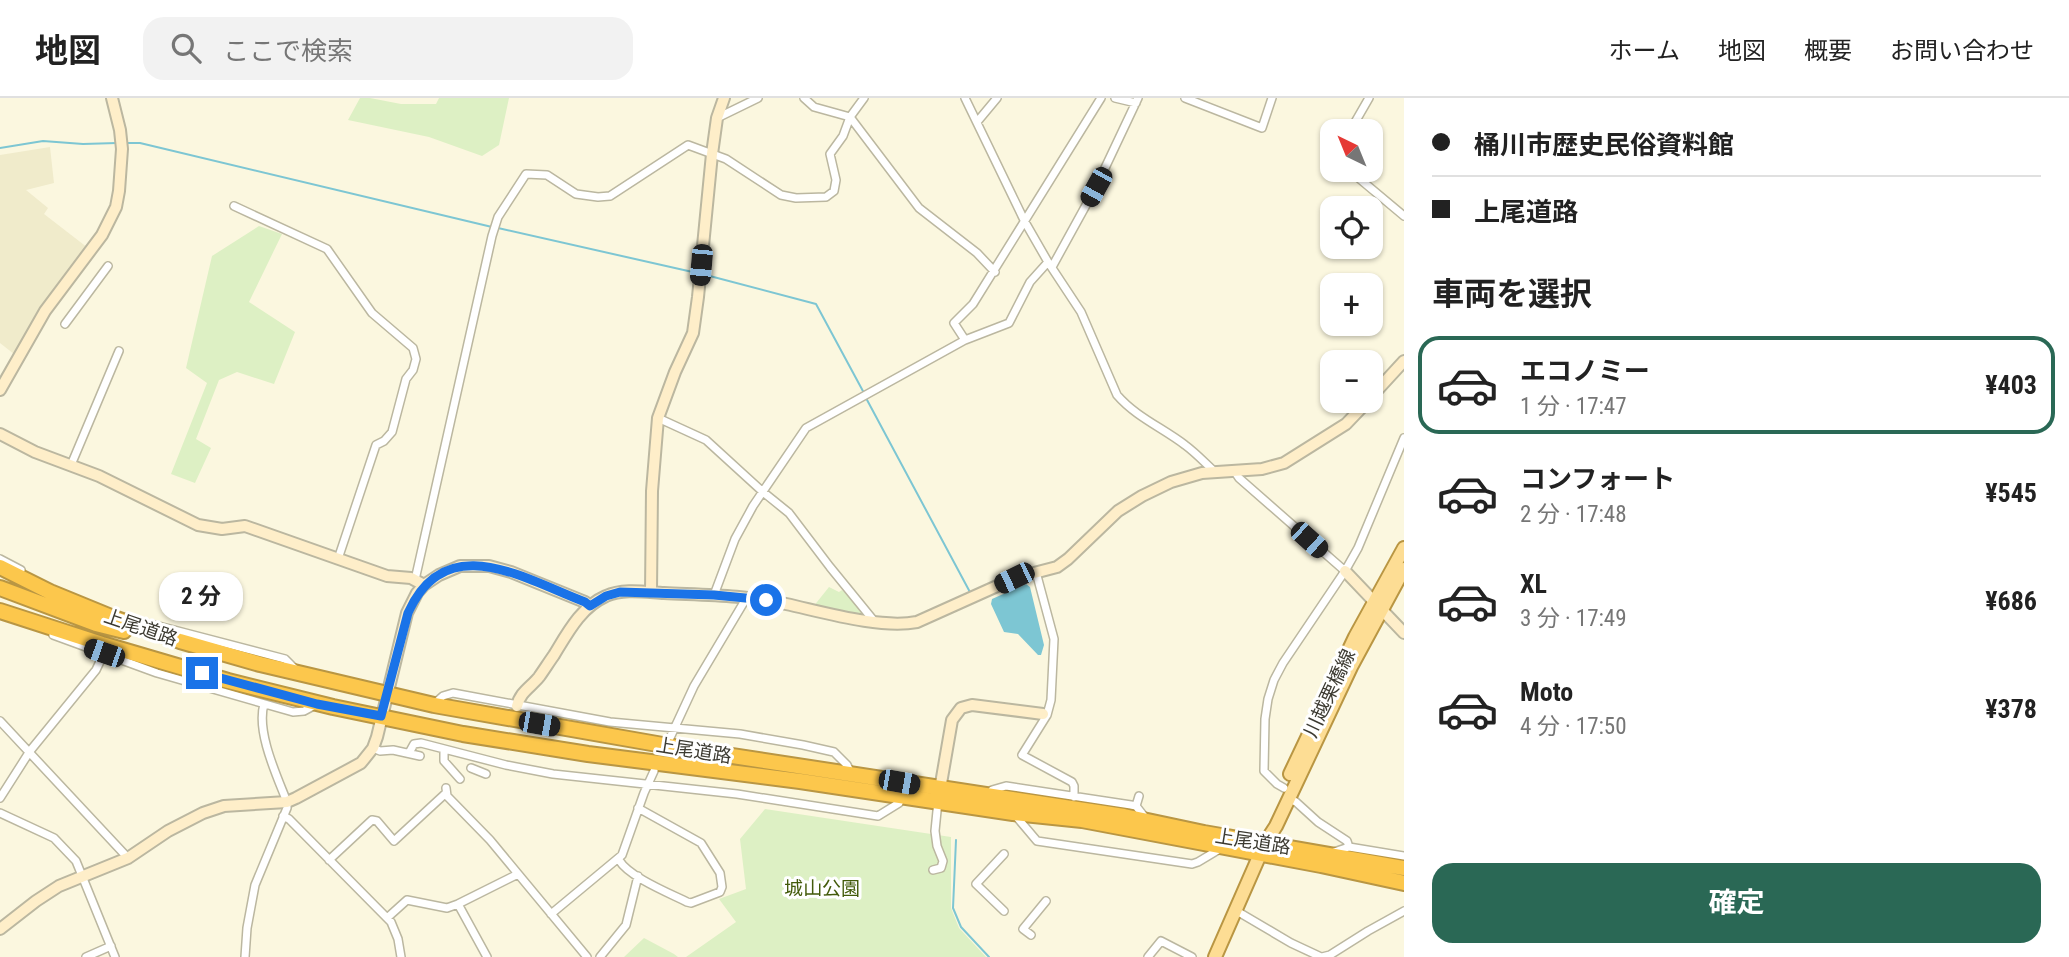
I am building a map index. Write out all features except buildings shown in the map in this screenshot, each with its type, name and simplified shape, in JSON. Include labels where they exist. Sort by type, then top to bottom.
[{"type":"highway","name":"上尾道路","points":[[0,567],[50,592],[180,641],[260,664],[433,705],[668,746],[851,774],[1013,813],[1093,822],[1223,847],[1327,854],[1404,869]]},
{"type":"highway","points":[[0,588],[96,624],[189,649],[260,664]]},
{"type":"highway","points":[[0,595],[228,681]]},
{"type":"highway","name":"上尾道路","points":[[0,611],[228,681],[317,704],[463,734],[588,754],[902,796],[989,796],[1147,821],[1204,833],[1401,885]]},
{"type":"main road","name":"川越栗橋線","points":[[1378,605],[1404,548]]},
{"type":"main road","name":"川越栗橋線","points":[[1215,957],[1263,848],[1268,825],[1286,793],[1333,681],[1378,605],[1404,569]]},
{"type":"street","points":[[0,390],[45,311],[102,235],[116,207],[122,149],[112,98]]},
{"type":"street","points":[[651,592],[652,491],[658,418],[693,333],[712,153],[717,118],[724,98]]},
{"type":"street","points":[[717,118],[758,98]]},
{"type":"street","points":[[804,98],[814,107],[850,117]]},
{"type":"street","points":[[0,929],[59,886],[128,858],[202,813],[224,806],[287,802],[361,763],[373,748],[408,613],[420,582],[492,236],[498,218],[526,174],[547,175],[576,194],[598,197],[610,195],[688,145],[726,159],[781,195],[796,198],[826,197],[834,191],[836,180],[830,154],[843,136],[850,117],[864,98]]},
{"type":"street","points":[[965,98],[1025,222],[1081,312],[1117,395],[1185,445],[1215,472]]},
{"type":"street","points":[[977,122],[997,98]]},
{"type":"street","points":[[965,340],[954,323],[973,304],[995,272],[1101,98]]},
{"type":"street","points":[[714,595],[735,539],[752,506],[806,428],[965,340],[1009,323],[1030,282],[1050,265],[1096,187],[1137,100],[1115,98]]},
{"type":"street","points":[[1185,98],[1262,128],[1272,98]]},
{"type":"street","points":[[1357,119],[1369,98]]},
{"type":"street","points":[[850,117],[919,208],[977,253],[995,272]]},
{"type":"street","points":[[1363,182],[1404,216]]},
{"type":"street","points":[[234,205],[327,249],[372,313],[413,348],[416,359],[413,370],[406,379],[391,432],[384,441],[376,445],[338,559]]},
{"type":"street","points":[[65,324],[108,266]]},
{"type":"street","points":[[71,465],[119,351]]},
{"type":"street","points":[[1383,384],[1404,361]]},
{"type":"street","points":[[517,706],[522,694],[539,677],[578,617],[590,606],[612,594],[651,592],[747,597],[874,621],[905,624],[917,622],[1014,578],[1057,567],[1118,511],[1171,482],[1202,473],[1262,469],[1284,463],[1346,424],[1357,413]]},
{"type":"street","points":[[658,418],[706,440],[762,492],[796,519],[830,567],[874,621]]},
{"type":"street","points":[[0,434],[35,452],[136,493],[198,525],[214,528],[245,526],[387,576],[420,582],[460,566],[489,566],[511,572],[590,606]]},
{"type":"street","points":[[1349,847],[1347,841],[1318,822],[1264,771],[1265,719],[1274,680],[1358,548],[1404,438]]},
{"type":"street","points":[[1235,472],[1345,571],[1404,633]]},
{"type":"street","points":[[0,559],[49,585],[147,623],[285,659],[297,673]]},
{"type":"street","points":[[1036,572],[1054,639],[1051,700],[1046,715],[1022,755],[1072,782],[1074,797]]},
{"type":"street","points":[[668,740],[694,686],[747,597]]},
{"type":"street","points":[[0,618],[157,673],[264,704],[299,713],[317,704]]},
{"type":"street","points":[[0,798],[30,751],[96,670],[104,653]]},
{"type":"street","points":[[433,705],[443,696],[453,693],[610,722],[740,734],[827,750],[838,754],[851,774]]},
{"type":"street","points":[[245,957],[255,885],[287,802],[265,738],[262,717],[264,704]]},
{"type":"street","points":[[933,870],[941,868],[943,861],[937,846],[936,831],[939,795],[955,713],[961,708],[977,705],[1043,714]]},
{"type":"street","points":[[0,721],[128,858]]},
{"type":"street","points":[[409,753],[416,743],[554,774],[737,793],[878,816],[899,803],[902,796]]},
{"type":"street","points":[[373,748],[420,757]]},
{"type":"street","points":[[444,750],[444,761],[460,779]]},
{"type":"street","points":[[471,768],[486,774]]},
{"type":"street","points":[[551,914],[619,860],[654,771]]},
{"type":"street","points":[[989,796],[992,790],[1006,786],[1136,806],[1147,821]]},
{"type":"street","points":[[329,860],[372,820],[377,821],[394,841],[446,791],[587,957]]},
{"type":"street","points":[[1136,806],[1139,796]]},
{"type":"street","points":[[619,860],[638,876],[687,902],[691,903],[720,892],[722,887],[720,873],[701,843],[638,808]]},
{"type":"street","points":[[0,813],[54,838],[76,861],[115,957]]},
{"type":"street","points":[[1013,813],[1037,841],[1192,864],[1223,847]]},
{"type":"street","points":[[283,816],[387,918],[395,930],[401,957]]},
{"type":"street","points":[[1327,854],[1349,847],[1404,856]]},
{"type":"street","points":[[1004,854],[976,884],[1004,911]]},
{"type":"street","points":[[387,918],[407,900],[443,908],[458,904],[517,874]]},
{"type":"street","points":[[600,957],[628,922],[638,876]]},
{"type":"street","points":[[1031,935],[1023,929],[1046,901]]},
{"type":"street","points":[[458,904],[486,957]]},
{"type":"street","points":[[1236,910],[1291,943],[1322,957],[1331,955],[1404,911]]},
{"type":"street","points":[[1148,957],[1161,941],[1192,957]]},
{"type":"street","points":[[86,957],[111,946]]},
{"type":"shaded area","points":[[50,147],[54,183],[26,190],[48,208],[44,214],[88,248],[42,309],[14,354],[0,343],[0,155]]},
{"type":"green space","points":[[360,98],[401,104],[436,104],[439,98],[509,98],[499,145],[482,156],[429,137],[348,120]]},
{"type":"green space","points":[[259,226],[282,234],[249,302],[295,332],[274,384],[237,372],[219,380],[196,439],[211,448],[195,483],[171,474],[207,383],[186,368],[212,256]]},
{"type":"green space","points":[[829,587],[839,592],[842,590],[863,611],[862,614],[813,607]]},
{"type":"green space","name":"城山公園","points":[[765,809],[951,837],[951,908],[959,928],[986,957],[686,957],[736,922],[719,899],[746,889],[740,839]]},
{"type":"green space","points":[[644,938],[674,954],[678,957],[624,957]]},
{"type":"water","points":[[1026,584],[1030,587],[1044,645],[1041,655],[1018,634],[1004,632],[991,604],[992,599]]},
{"type":"waterway","points":[[0,148],[43,141],[117,143]]},
{"type":"waterway","points":[[126,143],[140,143],[492,227]]},
{"type":"waterway","points":[[498,228],[697,273]]},
{"type":"waterway","points":[[706,275],[816,304],[864,393]]},
{"type":"waterway","points":[[866,398],[971,594]]},
{"type":"waterway","points":[[956,840],[953,908],[961,927],[989,957]]},
{"type":"route","points":[[202,673],[317,704],[381,716],[408,613],[417,593],[439,575],[460,566],[489,566],[511,572],[590,606],[606,596],[620,592],[714,595],[766,600]]}]
